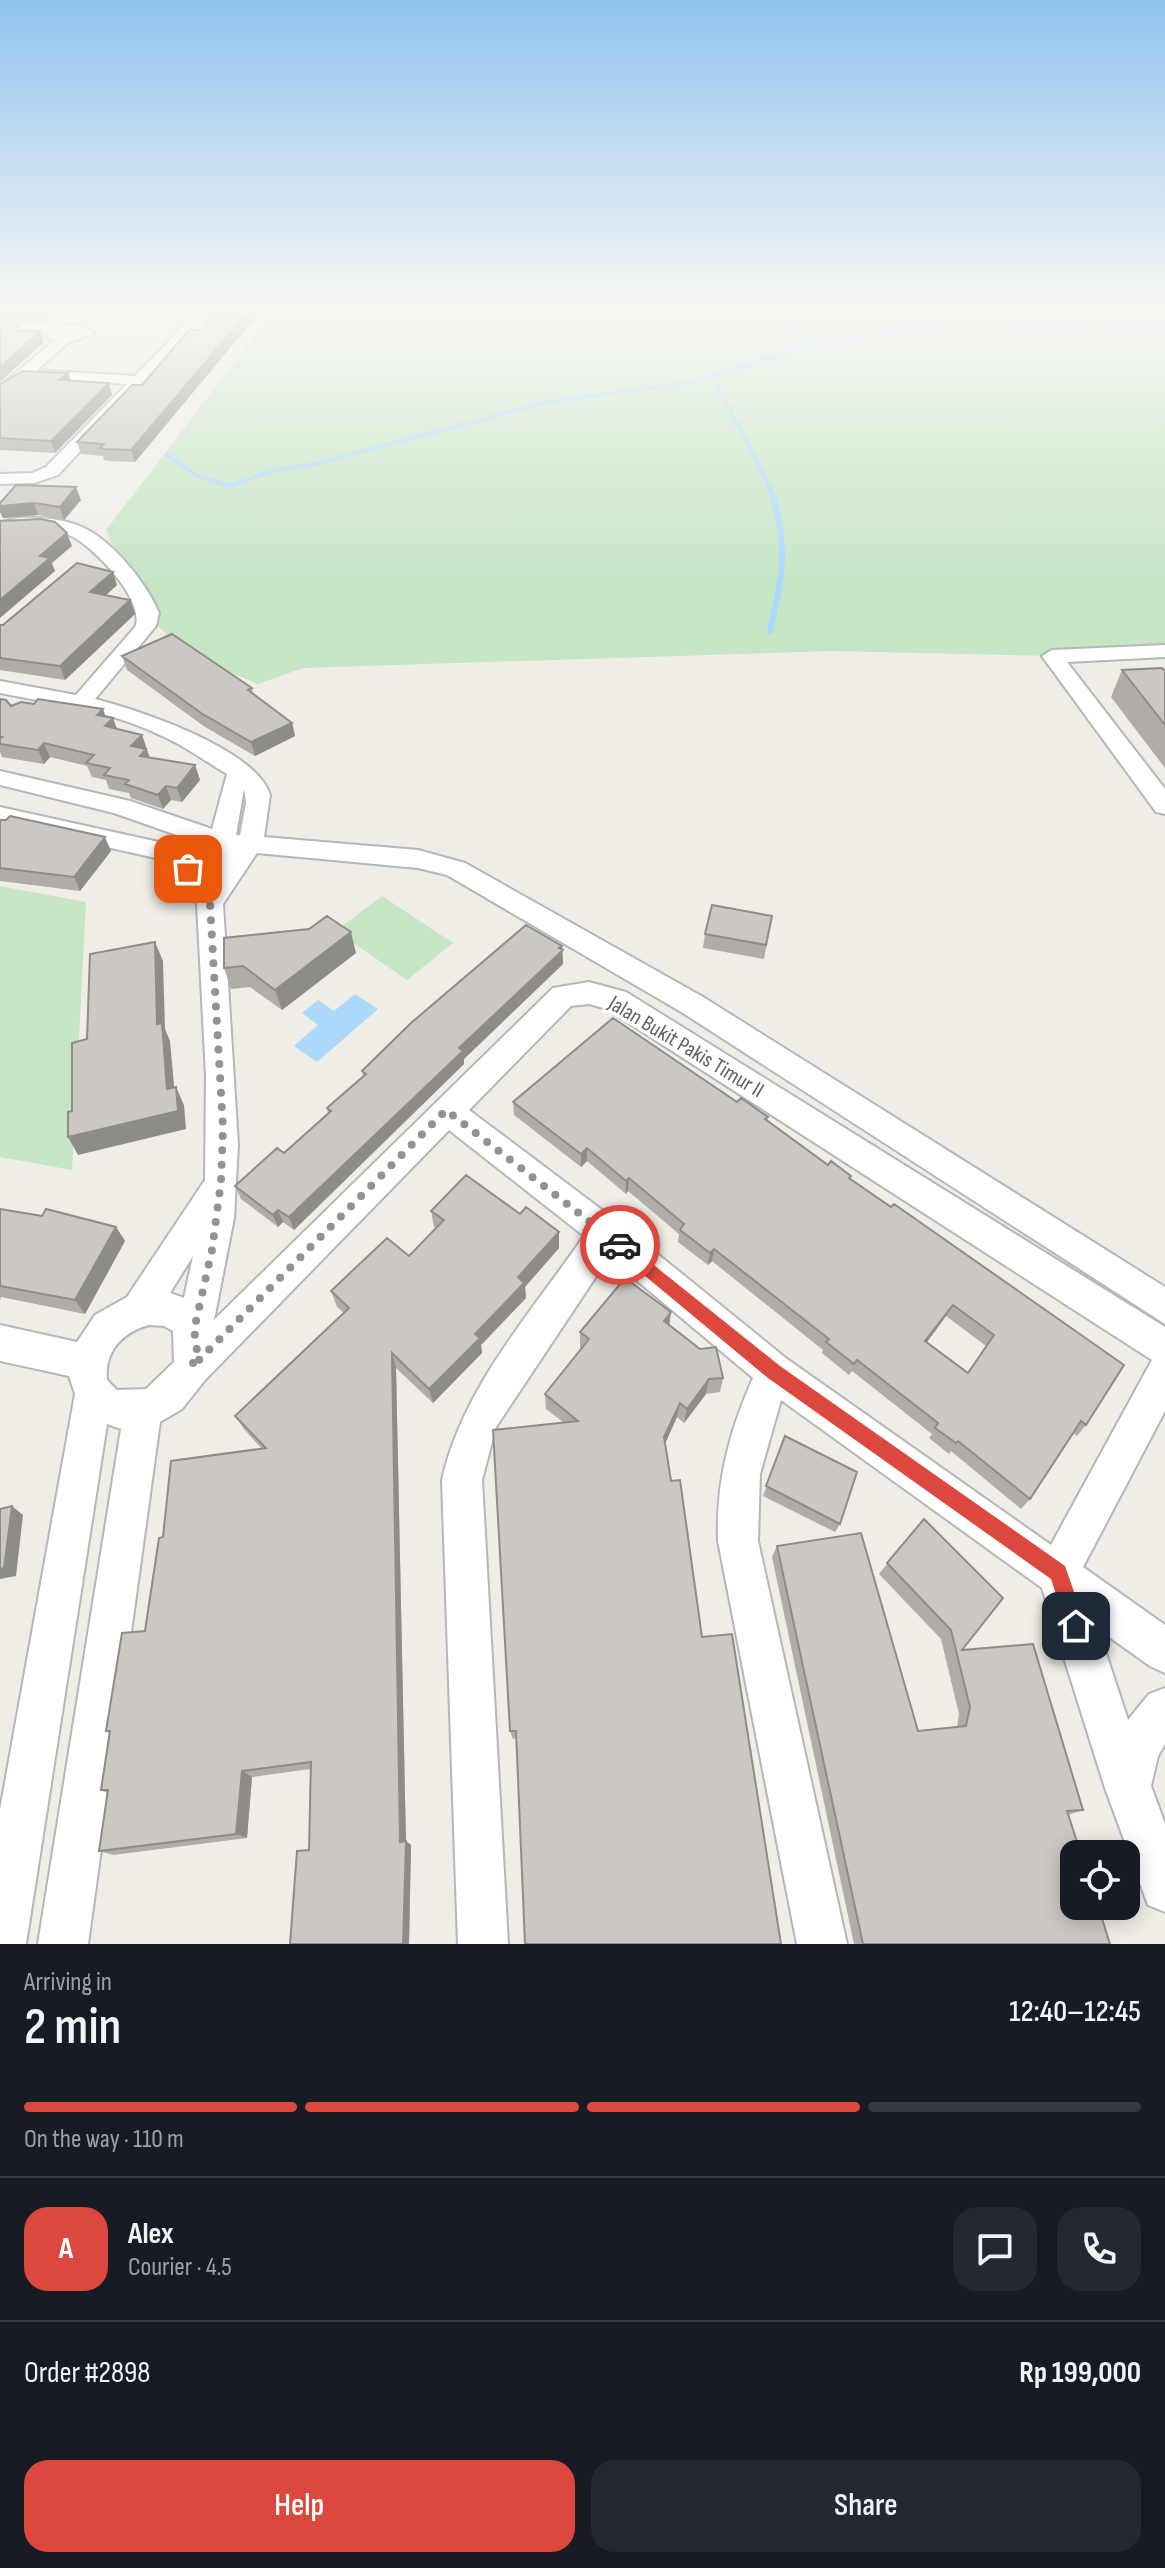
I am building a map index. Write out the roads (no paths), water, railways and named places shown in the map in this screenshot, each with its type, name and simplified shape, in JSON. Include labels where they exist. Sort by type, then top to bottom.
[{"type":"street","points":[[0,479],[34,478],[52,471],[117,402]]},
{"type":"street","points":[[0,527],[26,522],[69,529],[100,546],[149,613],[144,630],[82,701]]},
{"type":"street","points":[[78,565],[100,546]]},
{"type":"street","points":[[1165,651],[1052,656],[1165,806]]},
{"type":"street","points":[[117,661],[128,711]]},
{"type":"street","points":[[0,687],[128,711],[199,744],[251,779],[258,794],[236,843],[235,869],[215,892],[223,1128],[221,1182],[212,1250],[194,1330],[197,1348],[192,1367],[172,1393],[143,1410],[123,1411],[105,1406],[90,1378],[0,1343]]},
{"type":"street","points":[[0,778],[121,807],[236,843],[418,859],[456,869],[693,1005],[1165,1307]]},
{"type":"street","points":[[0,815],[168,852],[215,892]]},
{"type":"street","name":"Jalan Bukit Pakis Timur II","points":[[192,1367],[563,996],[589,993],[616,1000],[1165,1348]]},
{"type":"street","points":[[446,1110],[606,1233],[774,1372],[1165,1651]]},
{"type":"street","points":[[1,1944],[94,1344],[106,1329],[140,1309],[221,1182]]},
{"type":"street","points":[[483,1944],[462,1480],[465,1462],[483,1414],[606,1233]]},
{"type":"street","points":[[140,1309],[173,1310],[186,1318],[194,1330]]},
{"type":"street","points":[[774,1372],[749,1427],[740,1461],[735,1505],[738,1541],[822,1944]]},
{"type":"street","points":[[1165,1373],[1058,1573],[1128,1788],[1165,1888]]},
{"type":"street","points":[[63,1944],[143,1410]]},
{"type":"street","points":[[1128,1788],[1135,1750],[1146,1730],[1165,1710]]},
{"type":"water","points":[[355,994],[378,1009],[317,1062],[294,1046],[318,1025],[302,1013],[318,1000],[334,1011]]},
{"type":"waterway","points":[[167,455],[198,476],[229,486],[274,470],[315,464],[550,402]]},
{"type":"waterway","points":[[726,402],[770,488]]},
{"type":"waterway","points":[[770,488],[780,526],[782,560],[770,631]]}]
